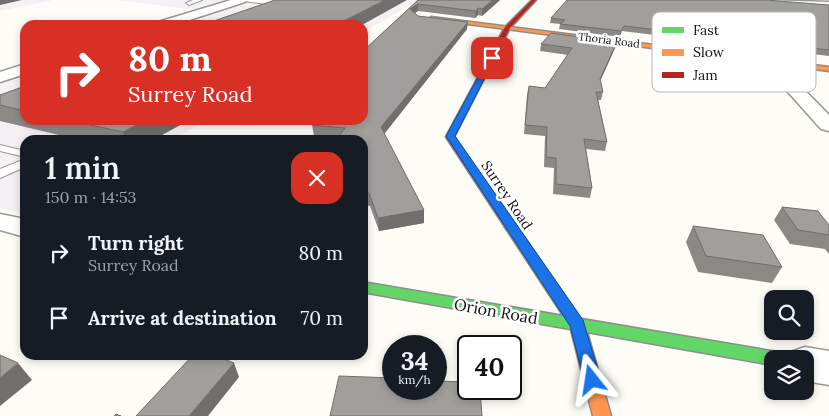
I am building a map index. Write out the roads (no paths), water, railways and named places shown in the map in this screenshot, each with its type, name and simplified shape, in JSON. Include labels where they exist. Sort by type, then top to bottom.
[{"type":"street","points":[[178,20],[241,0]]},
{"type":"street","name":"Surrey Road","points":[[534,0],[508,27],[450,136],[577,325],[602,416]]},
{"type":"street","points":[[765,0],[829,6]]},
{"type":"street","name":"Thoria Road","points":[[418,16],[652,46]]},
{"type":"street","name":"Thoria Road","points":[[816,67],[829,69]]},
{"type":"street","points":[[0,77],[20,71]]},
{"type":"street","points":[[797,92],[828,125]]},
{"type":"street","points":[[0,222],[20,227]]},
{"type":"street","name":"Orion Road","points":[[368,288],[764,357]]},
{"type":"street","points":[[814,366],[829,368]]},
{"type":"lane","points":[[190,3],[199,0]]},
{"type":"lane","points":[[241,0],[272,3],[281,0]]},
{"type":"lane","points":[[0,148],[20,153]]},
{"type":"lane","points":[[0,174],[20,164]]}]
